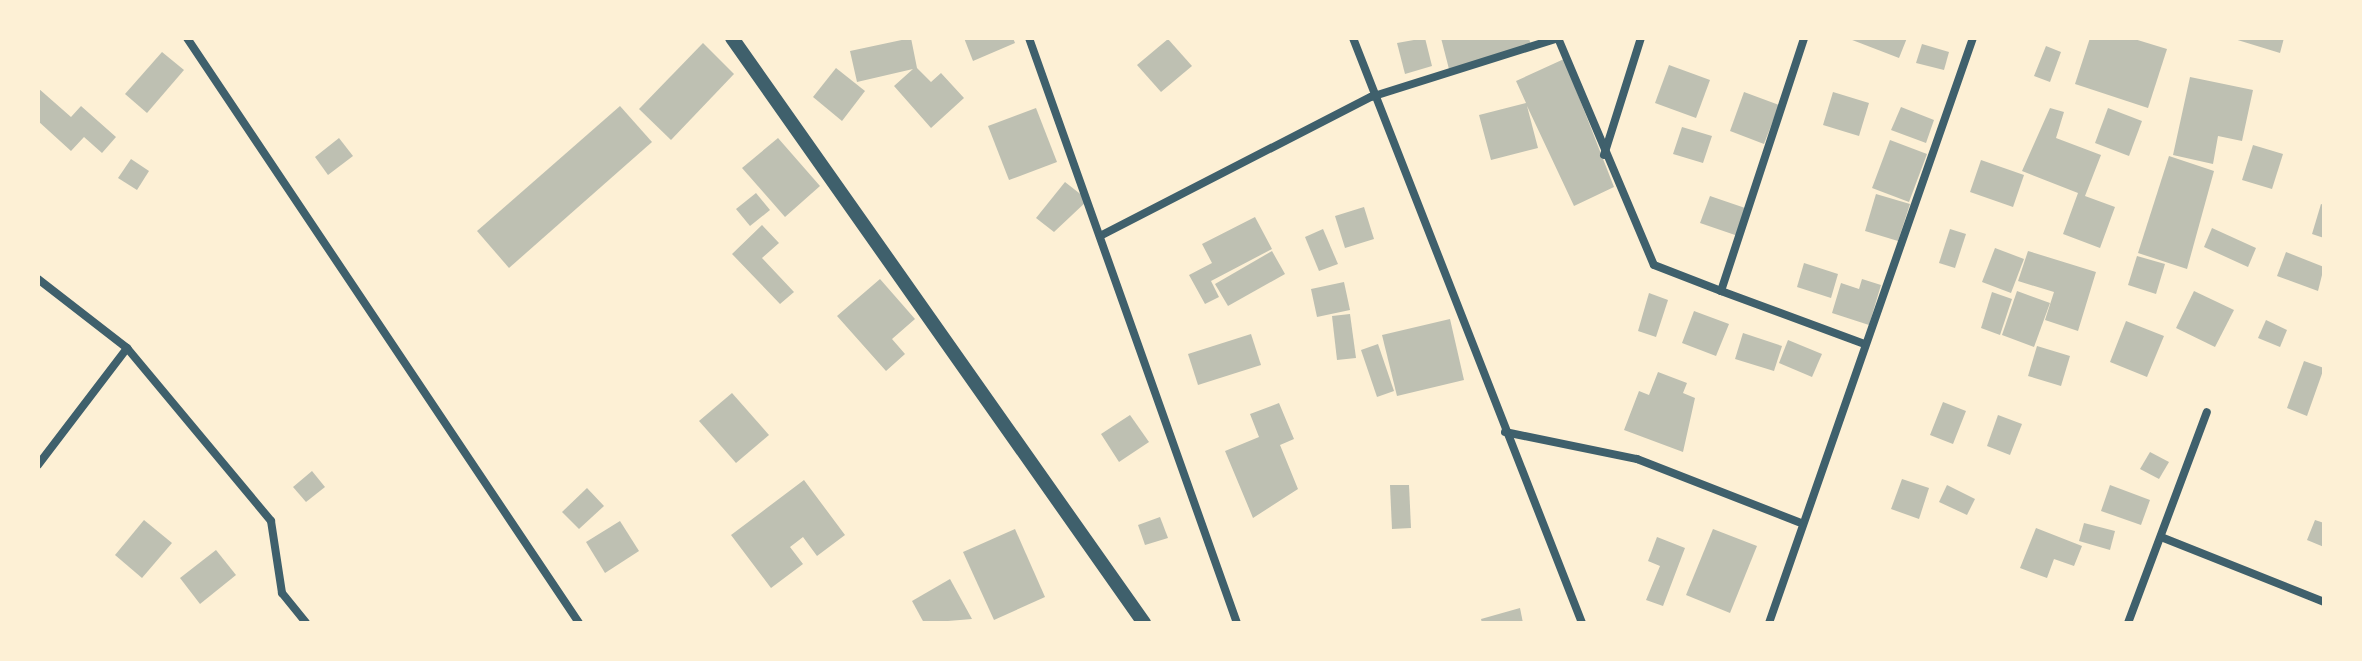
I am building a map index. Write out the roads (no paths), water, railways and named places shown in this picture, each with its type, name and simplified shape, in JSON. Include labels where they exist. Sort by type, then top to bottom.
[{"type":"street","points":[[187,38],[579,623]]},
{"type":"street","points":[[732,38],[1144,623]]},
{"type":"street","points":[[1029,38],[1237,623]]},
{"type":"street","points":[[1353,38],[1371,97],[1582,623]]},
{"type":"street","points":[[1100,236],[1371,97],[1558,38],[1603,156],[1654,265],[1864,344]]},
{"type":"street","points":[[1603,156],[1641,38]]},
{"type":"street","points":[[1721,291],[1804,38]]},
{"type":"street","points":[[1769,623],[1799,522],[1973,38]]},
{"type":"street","points":[[38,279],[127,348],[271,521],[282,593],[306,623]]},
{"type":"street","points":[[38,465],[127,348]]},
{"type":"street","points":[[2128,623],[2207,412]]},
{"type":"street","points":[[1505,432],[1637,459],[1799,522]]},
{"type":"street","points":[[2161,537],[2324,602]]}]
